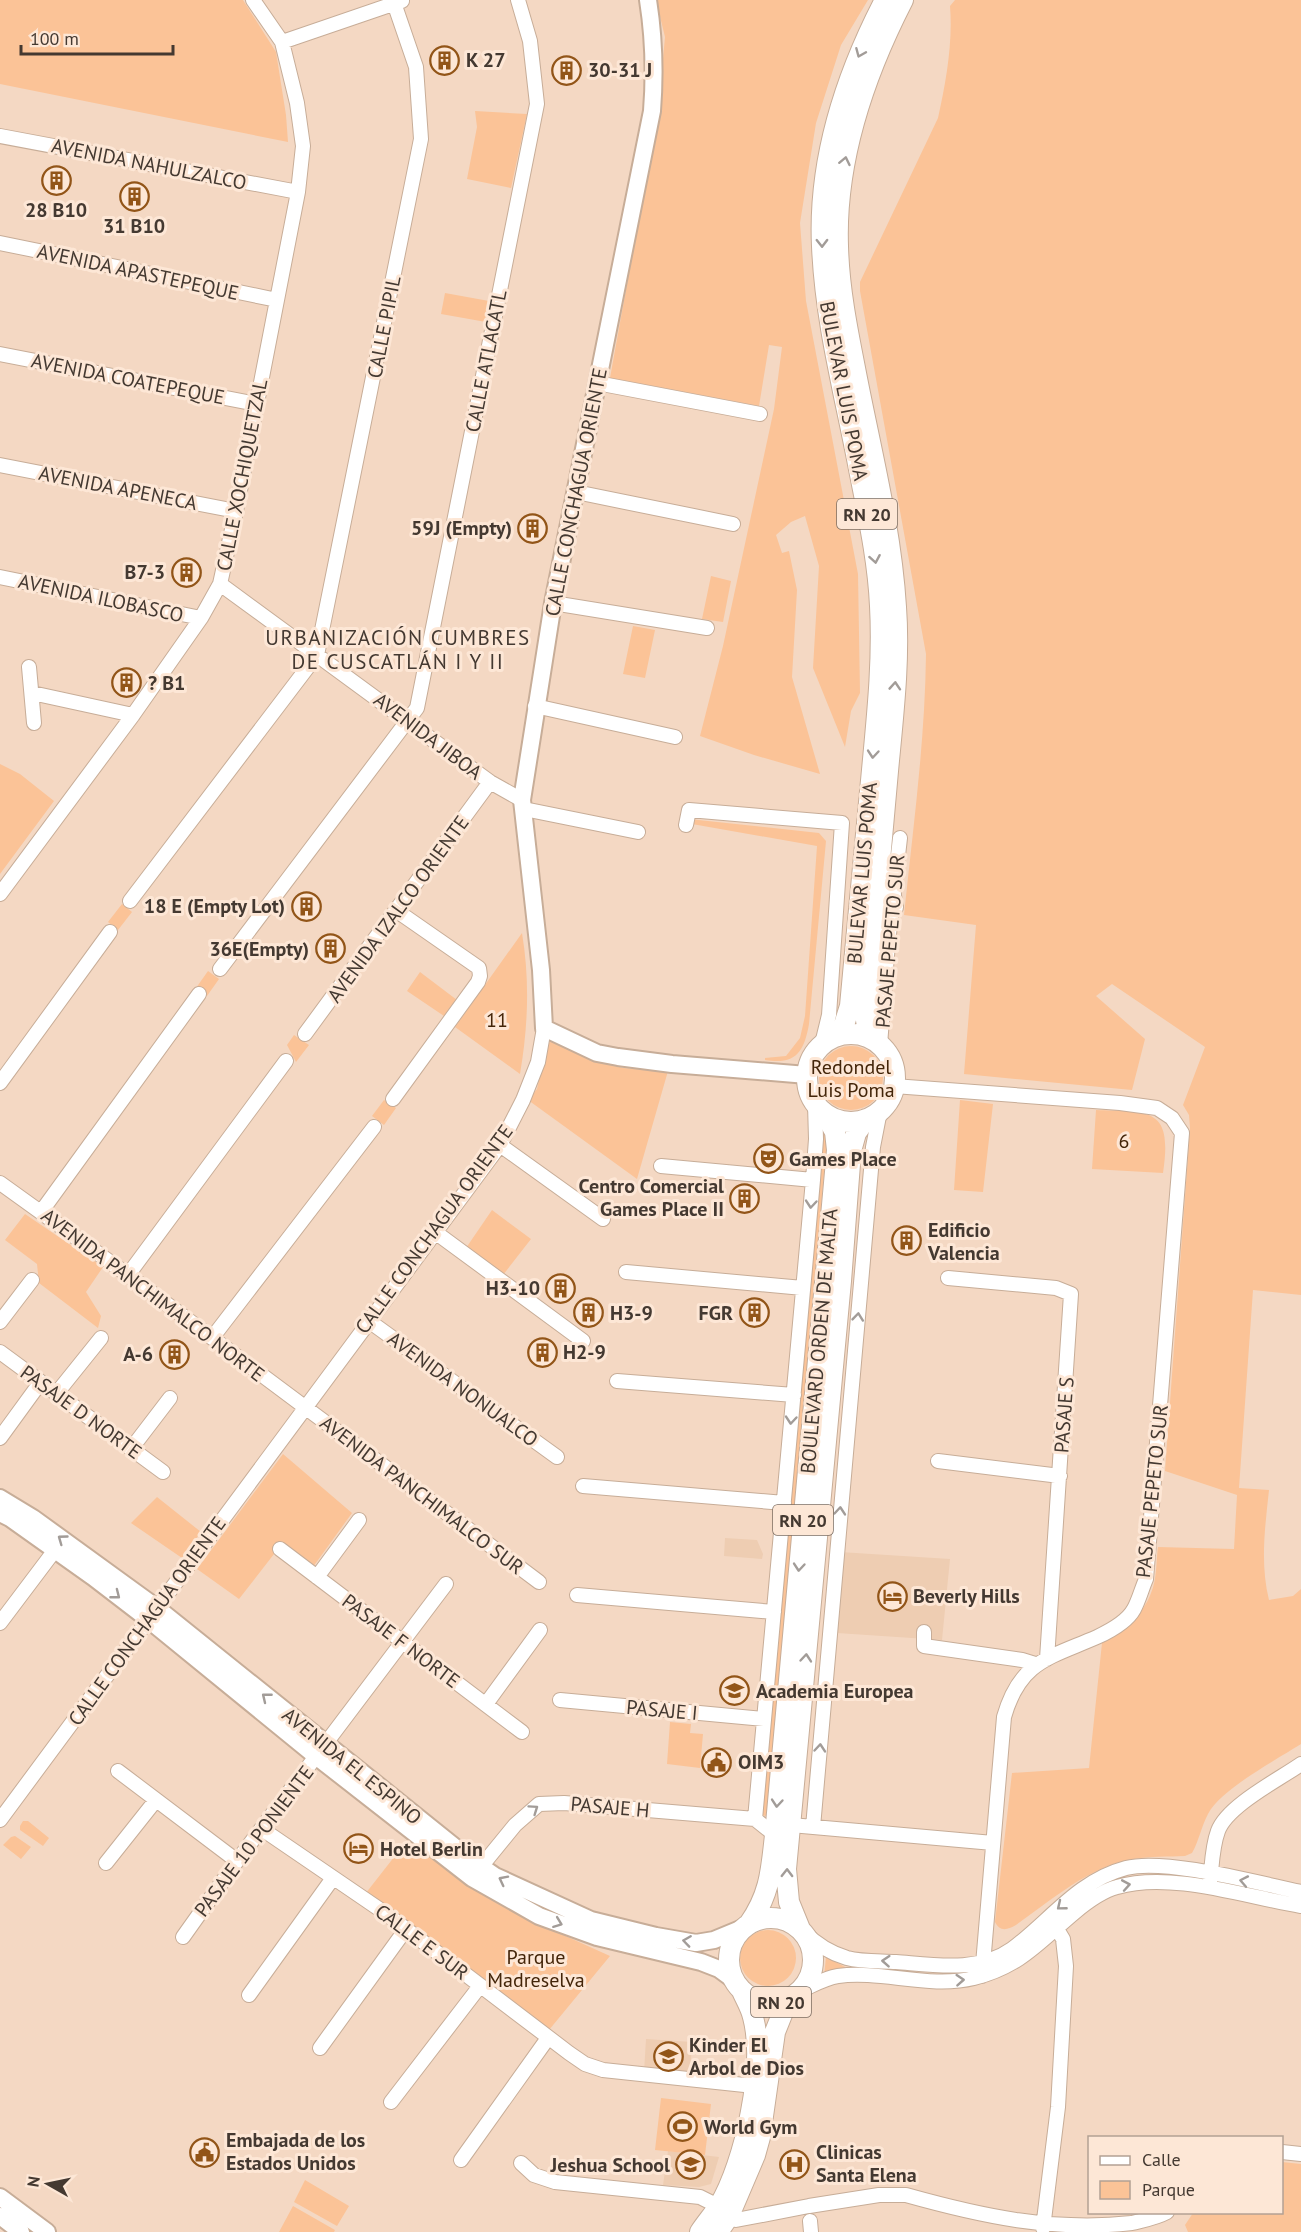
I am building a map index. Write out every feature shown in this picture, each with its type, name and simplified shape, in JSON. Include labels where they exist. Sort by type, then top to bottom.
[{"type":"highway","name":"BULEVAR LUIS POMA","points":[[828,1040],[844,1025],[850,1006],[877,715],[881,625],[876,565],[829,313],[823,259],[822,212],[832,142],[844,98],[856,61],[885,0]]},
{"type":"highway","name":"BULEVAR LUIS POMA","points":[[874,1041],[866,1007],[891,841],[897,608],[886,524],[843,303],[838,224],[843,169],[856,114],[869,76],[903,0]]},
{"type":"highway","points":[[891,841],[893,907]]},
{"type":"highway","points":[[828,1040],[855,1034],[874,1041]]},
{"type":"highway","name":"RN 20","points":[[820,1109],[809,1093],[807,1074],[813,1055],[828,1040]]},
{"type":"highway","name":"RN 20","points":[[873,1115],[888,1102],[894,1086],[895,1074],[892,1064],[874,1041]]},
{"type":"highway","points":[[820,1109],[842,1121],[854,1122],[873,1115]]},
{"type":"highway","name":"BOULEVARD ORDEN DE MALTA","points":[[802,1931],[789,1902],[783,1830],[837,1142],[835,1132],[820,1109]]},
{"type":"highway","name":"BOULEVARD ORDEN DE MALTA","points":[[746,1926],[759,1910],[770,1882],[783,1830],[851,1151],[856,1133],[873,1115]]},
{"type":"highway","points":[[746,1926],[762,1919],[777,1918],[792,1923],[802,1931]]},
{"type":"highway","name":"RN 20","points":[[722,2218],[744,2143],[754,2086],[756,2031],[751,2009],[729,1967],[734,1939],[746,1926]]},
{"type":"highway","name":"RN 20","points":[[700,2232],[722,2218],[755,2155],[760,2137],[775,2032],[779,2020],[810,1977],[814,1962],[812,1946],[802,1931]]},
{"type":"highway","name":"RN 20","points":[[738,1986],[754,1999],[767,2003],[782,2002],[796,1994]]},
{"type":"main road","name":"CALLE CONCHAGUA ORIENTE","points":[[544,1028],[541,970],[523,804],[553,603],[576,492],[605,384],[652,111],[655,69],[654,37],[648,0]]},
{"type":"main road","points":[[544,1028],[591,1050],[618,1057],[672,1064],[807,1074]]},
{"type":"main road","name":"AVENIDA EL ESPINO","points":[[0,1498],[33,1518],[321,1751],[476,1872],[539,1916],[597,1937],[701,1962],[719,1969],[738,1986]]},
{"type":"main road","name":"AVENIDA EL ESPINO","points":[[0,1513],[153,1614]]},
{"type":"main road","name":"AVENIDA EL ESPINO","points":[[476,1872],[591,1920],[656,1936],[696,1943],[714,1940],[746,1926]]},
{"type":"main road","points":[[0,2197],[47,2232]]},
{"type":"main road","points":[[0,2216],[21,2232]]},
{"type":"street","name":"CALLE XOCHIQUETZAL","points":[[0,894],[133,715],[201,618],[220,584],[298,192],[303,146],[297,103],[282,42],[253,0]]},
{"type":"street","name":"CALLE ATLACATL","points":[[220,969],[417,708],[537,104],[530,40],[518,0]]},
{"type":"street","points":[[282,42],[398,1]]},
{"type":"street","name":"CALLE PIPIL","points":[[317,655],[422,139],[416,67],[398,1]]},
{"type":"street","name":"AVENIDA NAHULZALCO","points":[[0,136],[298,192]]},
{"type":"street","name":"AVENIDA APASTEPEQUE","points":[[0,243],[277,300]]},
{"type":"street","name":"AVENIDA COATEPEQUE","points":[[0,354],[256,404]]},
{"type":"street","points":[[605,384],[760,414]]},
{"type":"street","name":"AVENIDA APENECA","points":[[0,465],[236,511]]},
{"type":"street","points":[[576,492],[733,524]]},
{"type":"street","name":"AVENIDA ILOBASCO","points":[[0,577],[201,618]]},
{"type":"street","name":"AVENIDA JIBOA","points":[[220,584],[523,804],[638,832]]},
{"type":"street","points":[[553,603],[707,628]]},
{"type":"street","points":[[130,901],[317,655]]},
{"type":"street","points":[[29,667],[34,723]]},
{"type":"street","points":[[32,693],[133,715]]},
{"type":"street","points":[[536,706],[675,737]]},
{"type":"street","name":"AVENIDA IZALCO ORIENTE","points":[[305,1034],[490,782]]},
{"type":"street","points":[[686,825],[689,810],[842,823],[828,1040]]},
{"type":"street","name":"PASAJE PEPETO SUR","points":[[874,1041],[893,907]]},
{"type":"street","points":[[393,1099],[478,982],[480,976],[479,968],[397,911]]},
{"type":"street","points":[[0,1083],[110,932]]},
{"type":"street","points":[[41,1212],[199,994]]},
{"type":"street","name":"CALLE CONCHAGUA ORIENTE","points":[[0,1820],[500,1145],[523,1100],[538,1062],[544,1028]]},
{"type":"street","points":[[128,1275],[285,1061]]},
{"type":"street","name":"PASAJE PEPETO SUR","points":[[894,1086],[1120,1103],[1157,1108],[1172,1118],[1182,1133],[1146,1579],[1134,1610],[1121,1623],[1108,1632],[1041,1662],[1018,1682],[1010,1698],[1004,1717],[983,1969]]},
{"type":"street","points":[[820,1109],[755,1819],[783,1830],[813,1827],[993,1843]]},
{"type":"street","points":[[813,1827],[873,1147],[873,1115]]},
{"type":"street","points":[[212,1338],[374,1127]]},
{"type":"street","points":[[500,1145],[603,1219]]},
{"type":"street","points":[[661,1166],[813,1180]]},
{"type":"street","name":"AVENIDA PANCHIMALCO NORTE","points":[[0,1183],[128,1275],[304,1407]]},
{"type":"street","points":[[435,1232],[583,1341]]},
{"type":"street","points":[[626,1272],[803,1288]]},
{"type":"street","name":"PASAJE S","points":[[948,1278],[1056,1288],[1071,1294],[1060,1476],[1041,1662]]},
{"type":"street","points":[[0,1322],[32,1280]]},
{"type":"street","points":[[564,1327],[574,1317]]},
{"type":"street","name":"AVENIDA NONUALCO","points":[[369,1322],[544,1441],[557,1457]]},
{"type":"street","points":[[56,1394],[101,1338]]},
{"type":"street","name":"PASAJE D NORTE","points":[[0,1352],[163,1472]]},
{"type":"street","points":[[617,1381],[794,1395]]},
{"type":"street","points":[[0,1438],[40,1383]]},
{"type":"street","points":[[131,1449],[170,1398]]},
{"type":"street","name":"AVENIDA PANCHIMALCO SUR","points":[[304,1407],[538,1575]]},
{"type":"street","points":[[938,1461],[1060,1476]]},
{"type":"street","points":[[583,1486],[783,1503]]},
{"type":"street","points":[[317,1577],[359,1520]]},
{"type":"street","points":[[0,1623],[55,1550]]},
{"type":"street","name":"PASAJE F NORTE","points":[[280,1550],[522,1732]]},
{"type":"street","name":"PASAJE 10 PONIENTE","points":[[183,1937],[237,1861],[446,1589]]},
{"type":"street","points":[[578,1595],[774,1612]]},
{"type":"street","points":[[486,1704],[540,1630]]},
{"type":"street","points":[[924,1644],[1041,1662]]},
{"type":"street","name":"PASAJE I","points":[[560,1701],[764,1719]]},
{"type":"street","points":[[1210,1881],[1218,1830],[1224,1820],[1301,1764]]},
{"type":"street","points":[[118,1771],[237,1861]]},
{"type":"street","points":[[106,1863],[156,1800]]},
{"type":"street","name":"PASAJE H","points":[[476,1872],[515,1825],[539,1804],[564,1803],[755,1819]]},
{"type":"street","name":"CALLE E SUR","points":[[262,1829],[406,1929],[585,2064],[603,2070],[754,2086]]},
{"type":"street","points":[[796,1994],[836,1976],[943,1981],[971,1979],[1012,1949],[1088,1884],[1128,1868],[1149,1866],[1301,1906]]},
{"type":"street","points":[[249,1995],[333,1878]]},
{"type":"street","points":[[802,1931],[827,1950],[847,1958],[983,1969],[1017,1962],[1084,1905],[1116,1887],[1164,1881],[1210,1881],[1301,1892]]},
{"type":"street","points":[[320,2048],[406,1929]]},
{"type":"street","points":[[1043,2228],[1058,2107],[1066,1966],[1063,1939],[1057,1929]]},
{"type":"street","points":[[390,2102],[480,1986]]},
{"type":"street","points":[[461,2160],[548,2038]]},
{"type":"street","points":[[1283,2152],[1301,2154]]},
{"type":"street","points":[[521,2163],[534,2175],[555,2182],[700,2197],[722,2218],[736,2220],[809,2206],[892,2194],[906,2195],[993,2220],[1043,2228],[1105,2229],[1160,2214]]},
{"type":"shaded area","points":[[725,1538],[757,1540],[763,1554],[762,1559],[724,1556]]},
{"type":"shaded area","name":"Beverly Hills","points":[[840,1552],[950,1559],[942,1640],[837,1633]]},
{"type":"shaded area","name":"Kinder El Arbol de Dios","points":[[646,2039],[692,2042],[690,2075],[644,2072]]},
{"type":"shaded area","name":"Jeshua School","points":[[668,2151],[719,2157],[711,2184],[699,2187],[663,2185]]},
{"type":"green space","points":[[0,0],[243,0],[276,52],[288,142],[0,84]]},
{"type":"green space","points":[[656,0],[868,0],[841,45],[816,123],[800,223],[806,301],[858,574],[860,693],[851,711],[845,747],[813,668],[819,566],[805,516],[791,522],[776,535],[782,553],[789,551],[797,590],[792,677],[820,774],[754,755],[700,736],[723,646],[774,409],[782,347],[769,345],[759,406],[610,378],[658,113],[665,37]]},
{"type":"green space","points":[[955,0],[1301,0],[1301,1295],[1253,1290],[1239,1488],[1269,1490],[1264,1559],[1269,1600],[1293,1596],[1301,1589],[1301,1744],[1237,1785],[1215,1804],[1208,1814],[1192,1853],[1185,1856],[1134,1859],[1102,1868],[1072,1885],[1016,1925],[1004,1929],[995,1922],[1012,1773],[1089,1768],[1102,1643],[1131,1622],[1143,1609],[1153,1588],[1158,1547],[1234,1549],[1237,1495],[1165,1471],[1190,1128],[1189,1115],[1183,1105],[1205,1047],[1112,984],[1096,996],[1145,1039],[1132,1090],[964,1074],[976,925],[904,915],[921,752],[926,654],[860,282],[938,118],[951,34],[950,6]]},
{"type":"green space","points":[[475,111],[527,114],[511,188],[467,179],[477,127]]},
{"type":"green space","points":[[445,293],[489,301],[486,322],[441,314]]},
{"type":"green space","points":[[711,576],[731,581],[723,622],[702,619]]},
{"type":"green space","points":[[633,626],[655,630],[645,678],[623,674]]},
{"type":"green space","points":[[0,764],[20,774],[54,801],[0,874]]},
{"type":"green space","points":[[689,819],[819,833],[826,841],[809,1024],[801,1049],[791,1058],[776,1061],[765,1060],[765,1058],[786,1056],[800,1038],[805,1016],[817,846],[692,824]]},
{"type":"green space","points":[[122,904],[132,912],[118,930],[108,922]]},
{"type":"green space","name":"11","points":[[522,933],[527,1004],[520,1074],[455,1027]]},
{"type":"green space","points":[[208,971],[219,979],[207,996],[196,988]]},
{"type":"green space","points":[[420,972],[457,1000],[444,1016],[407,991]]},
{"type":"green space","points":[[294,1035],[309,1045],[296,1062],[287,1045]]},
{"type":"green space","points":[[552,1041],[585,1056],[623,1068],[668,1071],[637,1179],[528,1100],[537,1089],[547,1044]]},
{"type":"green space","name":"Redondel Luis Poma","points":[[851,1046],[863,1048],[874,1055],[881,1066],[883,1078],[881,1090],[874,1101],[863,1108],[851,1110],[839,1108],[828,1101],[821,1090],[819,1078],[821,1066],[828,1055],[839,1048]]},
{"type":"green space","points":[[384,1100],[396,1108],[384,1125],[372,1116]]},
{"type":"green space","points":[[960,1100],[993,1104],[983,1192],[954,1190]]},
{"type":"green space","name":"6","points":[[1096,1110],[1131,1111],[1144,1113],[1153,1118],[1160,1125],[1164,1136],[1163,1173],[1092,1169]]},
{"type":"green space","points":[[820,1122],[827,1140],[767,1816],[758,1815]]},
{"type":"green space","points":[[492,1210],[531,1239],[503,1275],[466,1248]]},
{"type":"green space","points":[[25,1214],[103,1267],[86,1292],[101,1316],[98,1328],[39,1283],[37,1264],[5,1240]]},
{"type":"green space","points":[[283,1454],[352,1513],[313,1567],[281,1545],[239,1599],[197,1569]]},
{"type":"green space","points":[[157,1497],[201,1532],[182,1558],[131,1523]]},
{"type":"green space","points":[[670,1722],[691,1724],[690,1733],[703,1734],[700,1768],[667,1764]]},
{"type":"green space","points":[[23,1821],[28,1821],[49,1838],[43,1846],[20,1830]]},
{"type":"green space","points":[[15,1836],[31,1847],[21,1859],[3,1845]]},
{"type":"green space","name":"Parque Madreselva","points":[[409,1838],[478,1892],[530,1920],[610,1956],[549,2030],[362,1898]]},
{"type":"green space","points":[[768,1930],[783,1935],[791,1943],[796,1958],[791,1973],[783,1981],[768,1986],[753,1981],[745,1973],[740,1958],[745,1943],[753,1935]]},
{"type":"green space","points":[[826,1957],[849,1969],[824,1977]]},
{"type":"green space","name":"World Gym","points":[[661,2098],[711,2104],[705,2155],[655,2150]]},
{"type":"green space","points":[[1283,2162],[1301,2164],[1301,2232],[1188,2232],[1185,2225],[1192,2214],[1283,2214]]},
{"type":"green space","points":[[305,2180],[349,2206],[337,2226],[294,2202]]},
{"type":"green space","points":[[293,2206],[335,2230],[334,2232],[279,2232]]},
{"type":"place","name":"K 27","points":[[445,60]]},
{"type":"place","name":"30-31 J","points":[[567,70]]},
{"type":"place","name":"28 B10","points":[[56,180]]},
{"type":"place","name":"31 B10","points":[[134,196]]},
{"type":"place","name":"59J (Empty)","points":[[533,528]]},
{"type":"place","name":"B7-3","points":[[186,572]]},
{"type":"place","name":"? B1","points":[[127,683]]},
{"type":"place","name":"18 E (Empty Lot)","points":[[306,906]]},
{"type":"place","name":"36E(Empty)","points":[[330,949]]},
{"type":"place","name":"Games Place","points":[[768,1159]]},
{"type":"place","name":"Centro Comercial Games Place II","points":[[745,1198]]},
{"type":"place","name":"Edificio Valencia","points":[[907,1241]]},
{"type":"place","name":"H3-10","points":[[561,1288]]},
{"type":"place","name":"H3-9","points":[[589,1313]]},
{"type":"place","name":"FGR","points":[[754,1313]]},
{"type":"place","name":"H2-9","points":[[542,1352]]},
{"type":"place","name":"A-6","points":[[174,1354]]},
{"type":"place","name":"Beverly Hills","points":[[892,1596]]},
{"type":"place","name":"Academia Europea","points":[[735,1691]]},
{"type":"place","name":"OIM3","points":[[717,1762]]},
{"type":"place","name":"Hotel Berlin","points":[[359,1849]]},
{"type":"place","name":"Kinder El Arbol de Dios","points":[[668,2057]]},
{"type":"place","name":"World Gym","points":[[683,2127]]},
{"type":"place","name":"Embajada de los Estados Unidos","points":[[205,2152]]},
{"type":"place","name":"Clinicas Santa Elena","points":[[795,2164]]},
{"type":"place","name":"Jeshua School","points":[[691,2165]]},
{"type":"district","name":"URBANIZACIÓN CUMBRES DE CUSCATLÁN I Y II","points":[[398,649]]}]
